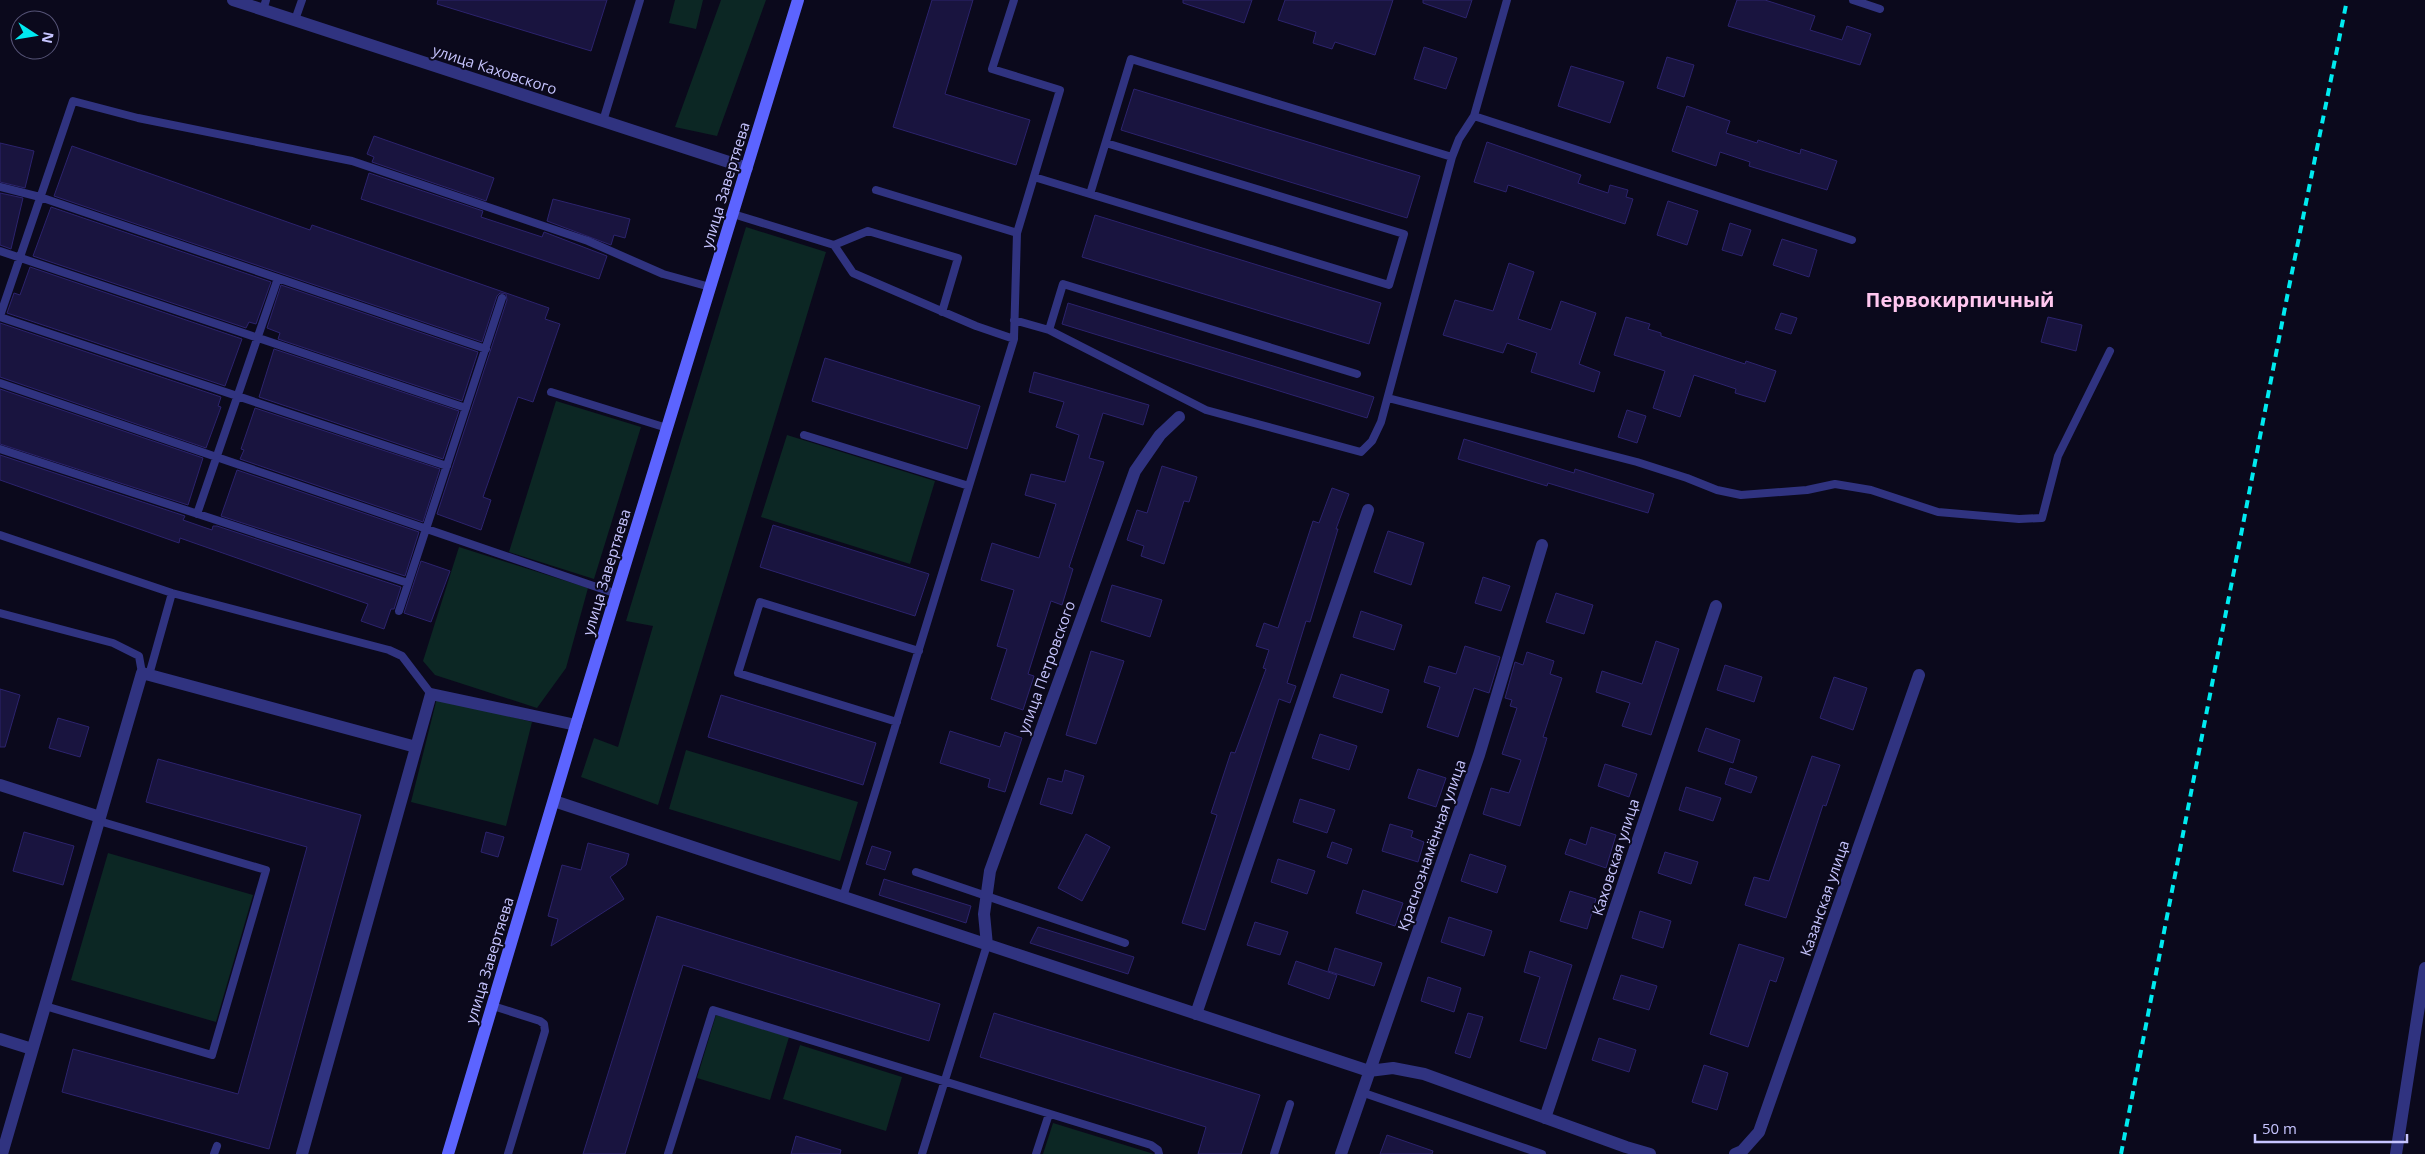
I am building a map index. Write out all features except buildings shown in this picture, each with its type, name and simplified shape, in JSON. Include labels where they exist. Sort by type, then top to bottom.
[{"type":"main road","name":"улица Завертяева","points":[[448,1154],[576,725],[798,0]]},
{"type":"street","name":"улица Каховского","points":[[233,0],[264,5],[296,20],[747,168]]},
{"type":"street","name":"улица Петровского","points":[[986,945],[984,914],[990,871],[1135,471],[1160,435],[1179,417]]},
{"type":"street","points":[[1196,1014],[1368,510]]},
{"type":"street","name":"Краснознамённая улица","points":[[1341,1154],[1361,1092],[1480,755],[1542,545]]},
{"type":"street","name":"Каховская улица","points":[[1545,1118],[1716,606]]},
{"type":"street","points":[[2,1154],[99,819],[145,674],[416,747]]},
{"type":"street","name":"Казанская улица","points":[[1735,1154],[1742,1151],[1759,1132],[1919,675]]},
{"type":"street","points":[[302,1154],[431,694],[576,725]]},
{"type":"street","points":[[0,786],[99,819]]},
{"type":"street","points":[[554,801],[1369,1071],[1393,1068],[1424,1074],[1626,1148],[1650,1154]]},
{"type":"street","points":[[2396,1154],[2425,968]]},
{"type":"street","points":[[0,1039],[32,1049]]},
{"type":"lane","points":[[296,20],[302,0]]},
{"type":"lane","points":[[603,121],[640,0]]},
{"type":"lane","points":[[843,897],[1014,340],[1017,233],[1060,90],[992,69],[1014,0]]},
{"type":"lane","points":[[1014,320],[1049,330],[1206,410],[1361,452],[1372,441],[1388,398],[1452,157],[1459,138],[1474,116],[1507,0]]},
{"type":"lane","points":[[1854,0],[1880,9]]},
{"type":"lane","points":[[1090,194],[1132,59],[1452,157]]},
{"type":"lane","points":[[447,466],[0,316],[73,101],[138,118],[352,161],[588,241],[663,274],[710,287]]},
{"type":"lane","points":[[1474,116],[1852,240]]},
{"type":"lane","points":[[1034,177],[1389,285],[1404,234],[1106,143]]},
{"type":"lane","points":[[0,187],[40,197],[486,349]]},
{"type":"lane","points":[[876,190],[1017,233]]},
{"type":"lane","points":[[733,214],[834,245],[853,273],[942,312],[1014,340]]},
{"type":"lane","points":[[834,245],[868,231],[958,258],[942,312]]},
{"type":"lane","points":[[0,251],[20,256],[466,408]]},
{"type":"lane","points":[[196,514],[278,278]]},
{"type":"lane","points":[[1049,330],[1063,284],[1357,374]]},
{"type":"lane","points":[[399,611],[502,298]]},
{"type":"lane","points":[[1388,398],[1618,457],[1688,478],[1718,490],[1741,495],[1807,490],[1835,484],[1871,490],[1938,512],[2019,520],[2042,518],[2058,456],[2110,351]]},
{"type":"lane","points":[[0,382],[617,594]]},
{"type":"lane","points":[[551,392],[667,428]]},
{"type":"lane","points":[[804,435],[969,486]]},
{"type":"lane","points":[[0,450],[408,583]]},
{"type":"lane","points":[[0,535],[172,593],[389,650],[402,656],[431,694]]},
{"type":"lane","points":[[145,674],[172,593]]},
{"type":"lane","points":[[897,722],[738,673],[760,602],[919,651]]},
{"type":"lane","points":[[0,613],[113,643],[139,656],[145,674]]},
{"type":"lane","points":[[45,1006],[212,1055],[226,1009],[266,870],[99,819]]},
{"type":"lane","points":[[916,872],[1125,944]]},
{"type":"lane","points":[[922,1154],[986,945]]},
{"type":"lane","points":[[492,1006],[540,1021],[544,1024],[545,1031],[508,1154]]},
{"type":"lane","points":[[668,1154],[713,1010],[1150,1145],[1158,1150],[1159,1154]]},
{"type":"lane","points":[[1361,1092],[1542,1154]]},
{"type":"lane","points":[[1274,1154],[1290,1104]]},
{"type":"lane","points":[[1036,1154],[1049,1114]]},
{"type":"green space","points":[[675,0],[703,0],[696,29],[669,23]]},
{"type":"green space","points":[[721,0],[766,0],[717,136],[675,127]]},
{"type":"green space","points":[[746,227],[826,252],[658,805],[581,777],[594,738],[618,747],[653,626],[626,621]]},
{"type":"green space","points":[[556,401],[641,427],[594,579],[509,552]]},
{"type":"green space","points":[[787,435],[935,481],[910,564],[761,517]]},
{"type":"green space","points":[[459,547],[588,588],[566,668],[537,708],[435,675],[423,661]]},
{"type":"green space","points":[[437,698],[532,722],[506,826],[411,802]]},
{"type":"green space","points":[[686,750],[858,802],[840,861],[669,809]]},
{"type":"green space","points":[[108,853],[253,895],[216,1022],[71,980]]},
{"type":"green space","points":[[716,1015],[789,1037],[770,1100],[697,1078]]},
{"type":"green space","points":[[800,1045],[902,1077],[886,1131],[783,1099]]},
{"type":"green space","points":[[1053,1123],[1154,1154],[1043,1154]]},
{"type":"railway","points":[[2121,1154],[2289,287],[2347,0]]},
{"type":"district","name":"Первокирпичный","points":[[1960,299]]}]
